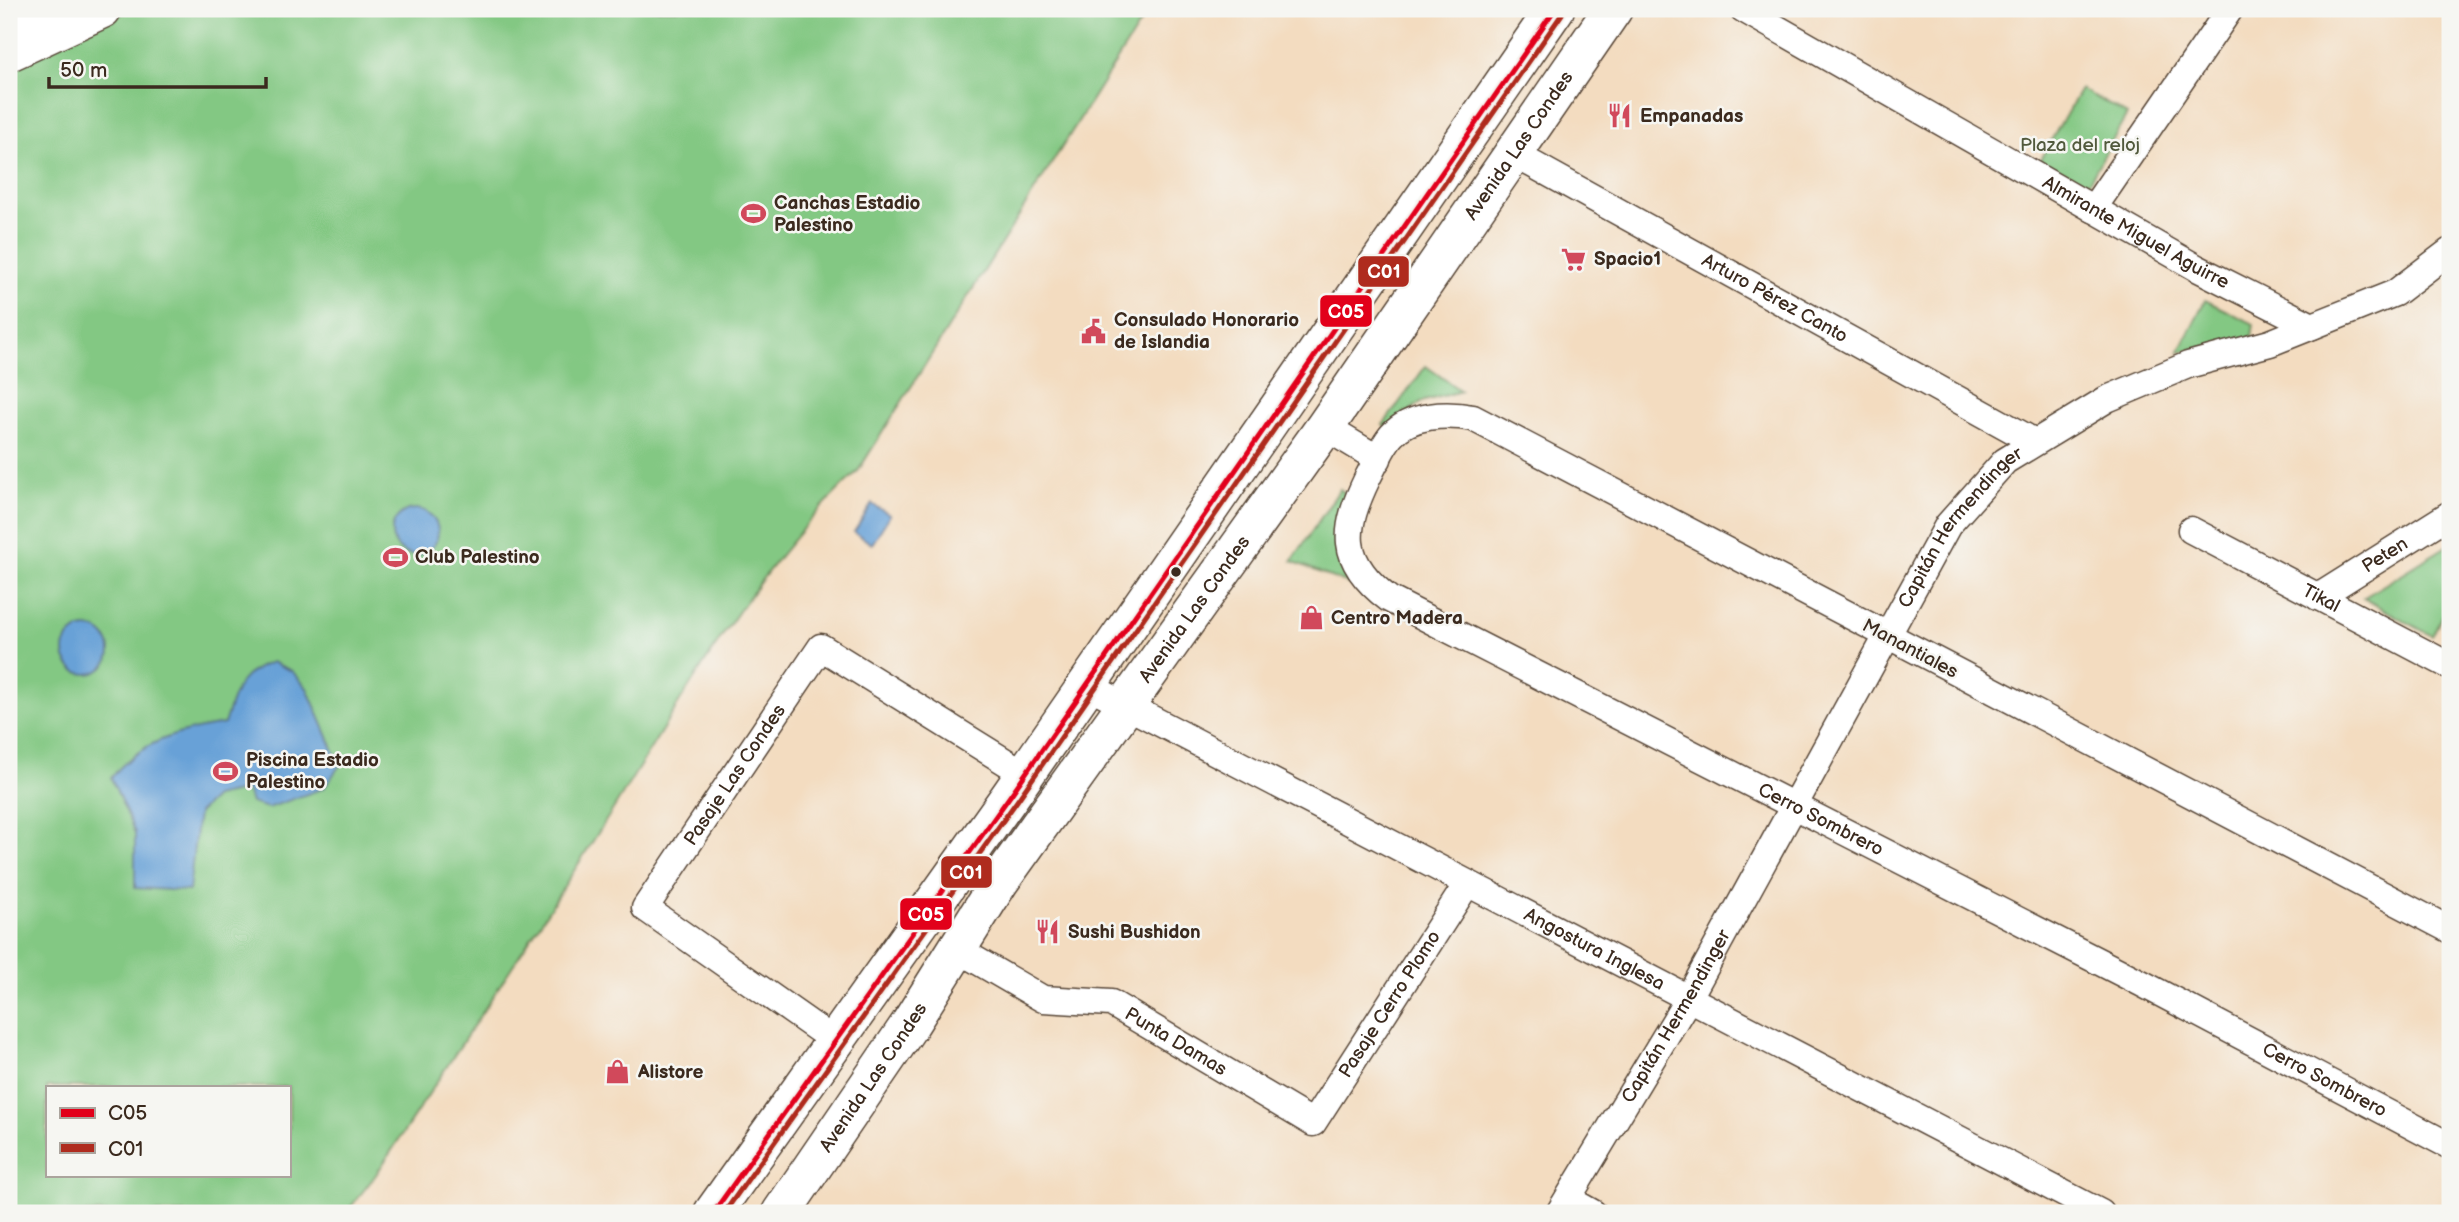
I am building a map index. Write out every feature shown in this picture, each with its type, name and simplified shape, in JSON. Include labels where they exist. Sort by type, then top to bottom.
[{"type":"main road","points":[[9,37],[51,9]]},
{"type":"main road","points":[[9,52],[102,9]]},
{"type":"main road","points":[[713,1213],[1025,774],[1555,9]]},
{"type":"main road","name":"Avenida Las Condes","points":[[781,1213],[910,1024],[999,882],[1325,427],[1613,9]]},
{"type":"street","name":"Almirante Miguel Aguirre","points":[[1743,9],[2197,268],[2312,326]]},
{"type":"street","points":[[2093,209],[2231,9]]},
{"type":"street","name":"Arturo Pérez Canto","points":[[1514,155],[2033,440]]},
{"type":"street","name":"Capitán Hermendinger","points":[[1564,1206],[1688,999],[1948,525],[2005,461],[2033,440],[2107,399],[2188,365],[2270,343],[2395,293],[2450,251]]},
{"type":"street","name":"Manantiales","points":[[1378,459],[1392,435],[1406,425],[1439,415],[1473,418],[2450,930]]},
{"type":"street","points":[[1325,427],[1378,459]]},
{"type":"street","name":"Cerro Sombrero","points":[[1378,459],[1351,512],[1349,528],[1355,560],[1375,588],[1389,598],[2450,1146]]},
{"type":"street","name":"Peten","points":[[2318,597],[2450,514]]},
{"type":"street","name":"Tikal","points":[[2191,530],[2450,666]]},
{"type":"street","name":"Pasaje Las Condes","points":[[836,1042],[645,908],[821,647],[1025,774]]},
{"type":"street","name":"Angostura Inglesa","points":[[1087,685],[2101,1213]]},
{"type":"street","name":"Pasaje Cerro Plomo","points":[[1313,1123],[1466,884]]},
{"type":"street","name":"Punta Damas","points":[[957,949],[1043,999],[1111,1003],[1313,1123]]},
{"type":"street","points":[[1564,1206],[1592,1213]]},
{"type":"green space","name":"Club Palestino","points":[[132,9],[1149,9],[858,471],[788,546],[727,629],[497,990],[375,1176],[346,1213],[9,1213],[9,65]]},
{"type":"green space","name":"Plaza del reloj","points":[[2081,89],[2127,115],[2086,187],[2039,161]]},
{"type":"green space","points":[[2205,300],[2254,324],[2252,337],[2179,352]]},
{"type":"green space","points":[[1426,366],[1461,391],[1421,402],[1387,429],[1383,425]]},
{"type":"green space","points":[[1340,489],[1345,493],[1339,523],[1340,544],[1362,590],[1292,561]]},
{"type":"green space","points":[[2450,544],[2450,602],[2432,636],[2363,598]]},
{"type":"water","points":[[872,504],[890,515],[872,544],[854,532]]},
{"type":"water","points":[[415,509],[432,515],[438,532],[432,549],[415,555],[398,549],[392,532],[398,515]]},
{"type":"water","points":[[87,628],[104,634],[110,651],[104,668],[87,674],[70,668],[64,651],[70,634]]},
{"type":"water","name":"Piscina Estadio Palestino","points":[[272,662],[292,671],[307,688],[340,765],[324,788],[268,808],[251,803],[247,790],[215,797],[198,813],[189,891],[135,888],[135,833],[111,778],[135,755],[162,740],[191,730],[224,724],[235,693],[244,678]]},
{"type":"transit line","name":"C05","points":[[713,1213],[1010,796],[1555,9]]},
{"type":"transit line","name":"C01","points":[[724,1213],[1017,801],[1562,14]]},
{"type":"place","name":"Empanadas","points":[[1620,116]]},
{"type":"place","name":"Canchas Estadio Palestino","points":[[754,214]]},
{"type":"place","name":"Spacio1","points":[[1574,259]]},
{"type":"place","name":"Consulado Honorario de Islandia","points":[[1094,331]]},
{"type":"place","name":"Club Palestino","points":[[395,557]]},
{"type":"place","name":"Centro Madera","points":[[1311,618]]},
{"type":"place","name":"Piscina Estadio Palestino","points":[[226,771]]},
{"type":"place","name":"Sushi Bushidon","points":[[1048,932]]},
{"type":"place","name":"Alistore","points":[[618,1072]]}]
